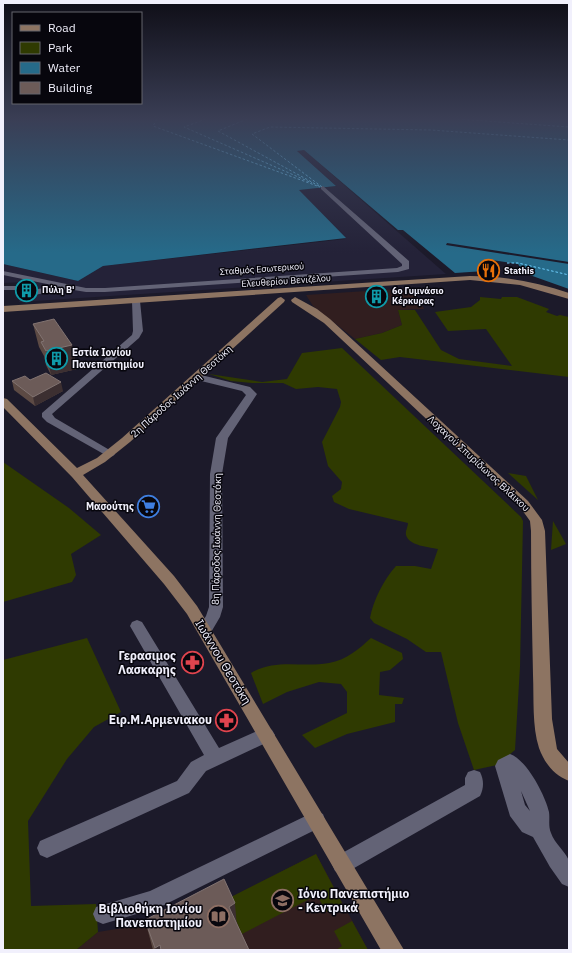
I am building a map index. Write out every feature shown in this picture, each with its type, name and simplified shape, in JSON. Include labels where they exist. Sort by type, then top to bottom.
[{"type":"main road","name":"Ελευθερίου Βενιζέλου","points":[[3,309],[272,292],[297,295],[479,278],[533,285],[569,296]]},
{"type":"main road","points":[[272,292],[276,298],[280,300],[297,295]]},
{"type":"main road","name":"Λοχαγού Σπυρίδωνος Βλάικου","points":[[297,295],[524,504],[536,520],[538,531],[539,638],[544,727],[547,746],[552,756],[557,764],[569,773]]},
{"type":"main road","name":"2η Πάροδος Ιωάννη Θεοτόκη","points":[[76,474],[109,454],[197,377],[280,300]]},
{"type":"main road","name":"Ιωάννου Θεοτόκη","points":[[5,406],[76,474],[169,580],[205,630],[393,950]]},
{"type":"street","name":"Σταθμός Εσωτερικού","points":[[3,273],[71,287],[105,290],[398,270],[406,267],[406,263],[323,188]]},
{"type":"street","points":[[3,294],[26,290],[71,287]]},
{"type":"street","points":[[3,288],[26,290]]},
{"type":"street","points":[[109,454],[51,420],[47,416],[47,413],[136,336],[138,332],[136,301]]},
{"type":"street","name":"8η Πάροδος Ιωάννη Θεοτόκη","points":[[197,377],[246,389],[252,394],[222,438],[216,474],[216,607],[213,617],[205,630]]},
{"type":"street","points":[[137,626],[215,758]]},
{"type":"street","points":[[47,848],[183,787],[190,780],[197,768],[215,758],[266,735]]},
{"type":"street","points":[[342,864],[474,790],[474,778]]},
{"type":"street","points":[[103,914],[153,900],[316,820]]},
{"type":"street","points":[[539,830],[549,849],[569,877]]},
{"type":"shaded area","points":[[311,163],[319,163],[446,274],[19,302],[26,282],[3,283],[3,264],[78,281],[103,266],[345,239],[298,190],[336,186]]},
{"type":"shaded area","points":[[412,288],[424,309],[398,310],[402,325],[382,333],[355,339],[313,306],[306,295]]},
{"type":"shaded area","name":"Ιόνιο Πανεπιστήμιο - Κεντρικά","points":[[316,854],[368,950],[76,950],[98,932],[129,927],[212,889],[218,904]]},
{"type":"green space","points":[[480,297],[501,299],[502,297],[517,297],[549,309],[546,312],[557,316],[560,315],[569,317],[569,377],[400,357],[381,360],[355,339],[382,333],[402,325],[398,310],[415,310],[441,350],[459,359],[512,366],[486,329],[448,331],[435,312],[471,307],[480,300]]},
{"type":"green space","points":[[342,348],[521,517],[523,521],[520,667],[515,750],[497,765],[474,770],[458,723],[441,652],[426,652],[407,639],[374,623],[370,618],[380,590],[387,577],[396,566],[415,566],[431,569],[438,549],[411,542],[406,535],[408,523],[349,509],[334,502],[332,496],[341,489],[342,482],[328,466],[322,442],[340,407],[341,402],[337,389],[318,387],[296,389],[283,383],[231,381],[209,374],[262,382],[287,379],[302,353]]},
{"type":"green space","points":[[3,462],[69,508],[101,535],[71,554],[76,575],[72,582],[3,602]]},
{"type":"green space","points":[[508,473],[526,476],[538,500]]},
{"type":"green space","points":[[553,521],[566,544],[551,550]]},
{"type":"green space","points":[[87,638],[121,712],[94,727],[67,759],[28,821],[31,906],[96,904],[98,932],[76,950],[3,950],[3,660]]},
{"type":"green space","points":[[371,638],[402,653],[403,659],[390,670],[380,672],[379,695],[404,698],[402,704],[395,704],[395,722],[347,734],[315,748],[302,735],[347,713],[347,692],[341,684],[319,682],[287,692],[263,704],[251,673],[260,668],[270,666],[289,664],[309,665],[335,662],[352,654]]},
{"type":"green space","points":[[316,854],[342,903],[326,912],[317,895],[242,934],[227,899]]},
{"type":"green space","points":[[352,921],[368,950],[336,950],[342,946],[334,931]]},
{"type":"water","points":[[3,163],[311,163],[336,186],[299,190],[346,238],[103,266],[78,281],[3,264]]},
{"type":"water","points":[[320,163],[569,163],[569,289],[524,273],[518,264],[492,260],[485,271],[455,273],[403,230],[398,230]]},
{"type":"pier","points":[[447,243],[569,262],[569,264],[446,245]]},
{"type":"building","points":[[54,319],[72,345],[46,351],[41,342],[44,341],[33,324]]},
{"type":"building","points":[[46,373],[61,382],[33,397],[12,381],[25,376],[30,380]]},
{"type":"building","points":[[224,879],[235,903],[229,907],[249,950],[161,950],[160,945],[155,948],[145,920]]},
{"type":"ferry route","points":[[256,163],[320,187]]},
{"type":"ferry route","points":[[267,163],[312,183]]},
{"type":"ferry route","points":[[278,163],[319,186]]},
{"type":"ferry route","points":[[291,163],[322,187]]},
{"type":"ferry route","points":[[507,263],[518,263],[569,275]]},
{"type":"place","name":"Stathis","points":[[488,271]]},
{"type":"place","name":"Πύλη Β'","points":[[26,290]]},
{"type":"place","name":"6ο Γυμνάσιο Κέρκυρας","points":[[376,296]]},
{"type":"place","name":"Εστία Ιονίου Πανεπιστημίου","points":[[57,358]]},
{"type":"place","name":"Μασούτης","points":[[149,506]]},
{"type":"place","name":"Γερασιμος Λασκαρης","points":[[192,663]]},
{"type":"place","name":"Ειρ.Μ.Αρμενιακου","points":[[227,720]]},
{"type":"place","name":"Ιόνιο Πανεπιστήμιο - Κεντρικά","points":[[283,901]]},
{"type":"place","name":"Βιβλιοθήκη Ιονίου Πανεπιστημίου","points":[[218,916]]}]
